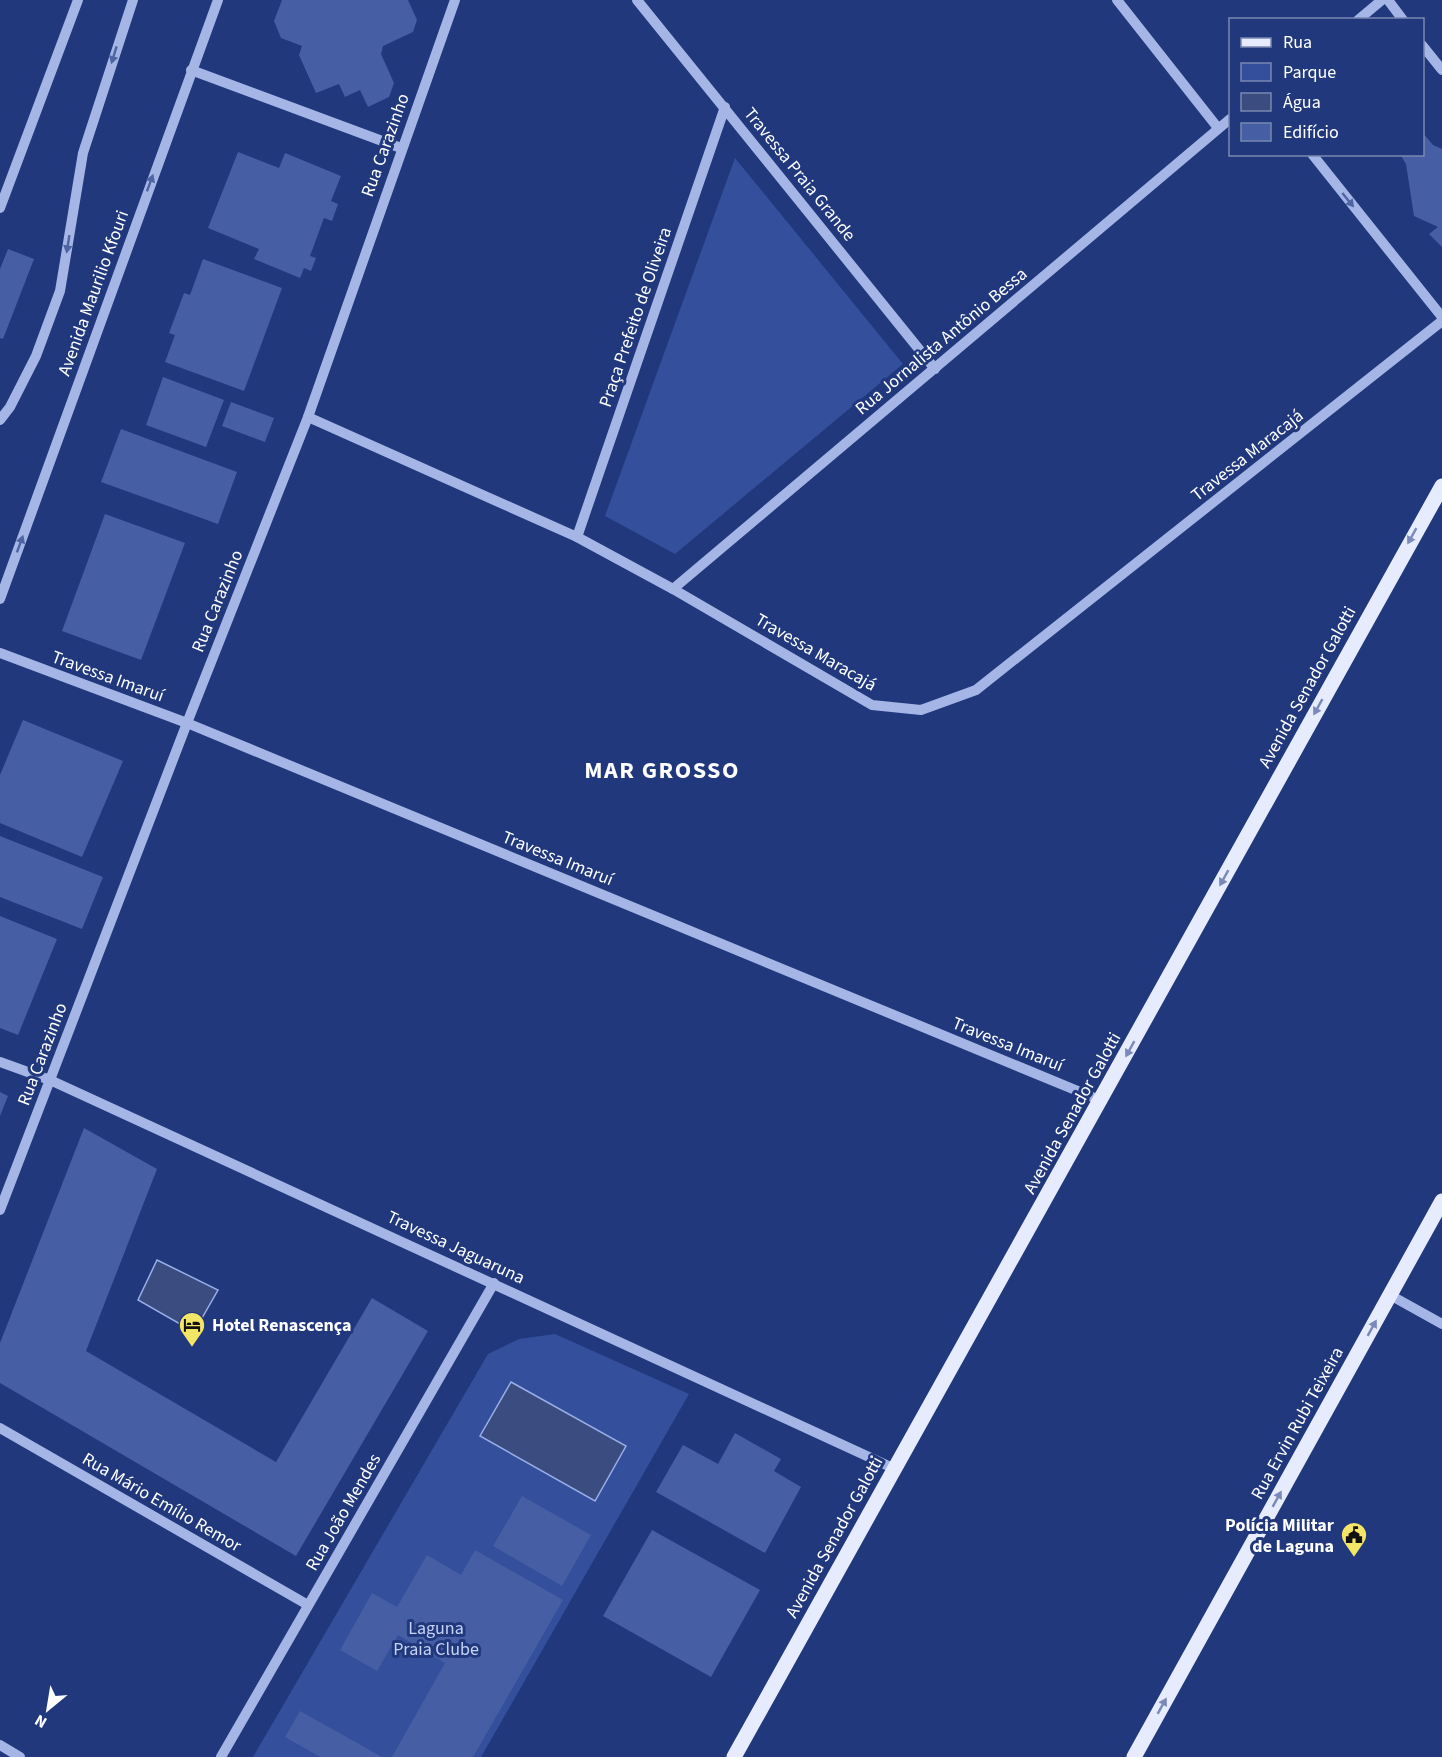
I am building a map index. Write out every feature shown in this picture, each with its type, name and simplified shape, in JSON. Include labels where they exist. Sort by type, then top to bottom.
[{"type":"main road","name":"Avenida Senador Galotti","points":[[734,1757],[1102,1101],[1442,486]]},
{"type":"main road","name":"Rua Ervin Rubi Teixeira","points":[[1134,1757],[1442,1202]]},
{"type":"street","points":[[0,208],[78,0]]},
{"type":"street","name":"Avenida Maurilio Kfouri","points":[[0,420],[10,407],[36,356],[60,291],[83,153],[134,0]]},
{"type":"street","name":"Avenida Maurilio Kfouri","points":[[0,599],[218,0]]},
{"type":"street","name":"Rua Carazinho","points":[[0,1209],[187,723],[308,417],[455,0]]},
{"type":"street","name":"Travessa Praia Grande","points":[[637,0],[935,369]]},
{"type":"street","points":[[1116,0],[1218,129]]},
{"type":"street","points":[[1360,18],[1382,0]]},
{"type":"street","points":[[1388,0],[1402,18]]},
{"type":"street","points":[[1424,48],[1442,70]]},
{"type":"street","points":[[191,70],[401,148]]},
{"type":"street","name":"Praça Prefeito de Oliveira","points":[[577,537],[725,107]]},
{"type":"street","name":"Rua Jornalista Antônio Bessa","points":[[673,589],[1229,120]]},
{"type":"street","points":[[1314,156],[1442,319]]},
{"type":"street","name":"Travessa Maracajá","points":[[308,417],[577,537],[673,589],[872,705],[921,710],[976,690],[1442,319]]},
{"type":"street","name":"Travessa Imaruí","points":[[0,653],[187,723],[1102,1101]]},
{"type":"street","name":"Travessa Jaguaruna","points":[[0,1062],[50,1080],[494,1282],[894,1469]]},
{"type":"street","name":"Rua João Mendes","points":[[221,1757],[494,1282]]},
{"type":"street","points":[[1390,1295],[1442,1324]]},
{"type":"street","name":"Rua Mário Emílio Remor","points":[[0,1428],[308,1605]]},
{"type":"street","points":[[0,1745],[20,1757]]},
{"type":"green space","points":[[735,158],[903,364],[675,554],[605,516]]},
{"type":"green space","name":"Laguna Praia Clube","points":[[555,1334],[689,1394],[481,1757],[253,1757],[488,1354],[519,1339]]},
{"type":"water","points":[[157,1260],[218,1290],[194,1332],[138,1300]]},
{"type":"water","points":[[511,1382],[626,1446],[595,1501],[480,1436]]},
{"type":"building","points":[[282,0],[408,0],[417,20],[413,32],[383,46],[381,54],[394,83],[389,97],[368,107],[360,90],[345,97],[339,84],[316,93],[299,55],[302,46],[281,38],[274,21]]},
{"type":"building","points":[[1424,134],[1433,145],[1442,149],[1442,247],[1429,234],[1438,227],[1414,216],[1406,164],[1401,156],[1424,156]]},
{"type":"building","points":[[238,152],[279,168],[285,153],[341,176],[331,201],[338,204],[332,221],[324,218],[310,256],[316,258],[311,271],[304,268],[300,278],[254,259],[259,249],[208,228]]},
{"type":"building","points":[[8,249],[34,259],[3,339],[0,338],[0,269]]},
{"type":"building","points":[[203,259],[282,288],[244,391],[165,362],[175,335],[169,333],[184,293],[190,295]]},
{"type":"building","points":[[163,377],[224,400],[206,447],[146,425]]},
{"type":"building","points":[[231,402],[274,418],[265,442],[222,426]]},
{"type":"building","points":[[121,429],[237,472],[218,524],[101,482]]},
{"type":"building","points":[[105,514],[185,543],[141,660],[62,631]]},
{"type":"building","points":[[23,720],[123,761],[82,857],[0,823],[0,775]]},
{"type":"building","points":[[0,836],[103,877],[82,929],[0,897]]},
{"type":"building","points":[[0,916],[57,939],[18,1035],[0,1028]]},
{"type":"building","points":[[0,1092],[8,1096],[0,1116]]},
{"type":"building","points":[[84,1128],[157,1169],[86,1351],[276,1462],[372,1298],[428,1331],[296,1556],[0,1383],[0,1343]]},
{"type":"building","points":[[735,1433],[781,1459],[774,1471],[801,1487],[765,1553],[656,1492],[683,1445],[718,1464]]},
{"type":"building","points":[[522,1496],[591,1535],[562,1586],[493,1546]]},
{"type":"building","points":[[652,1530],[760,1590],[711,1677],[603,1616]]},
{"type":"building","points":[[475,1550],[563,1600],[473,1757],[392,1757],[445,1663],[398,1635],[377,1671],[340,1650],[372,1593],[397,1607],[427,1555],[461,1575]]},
{"type":"building","points":[[300,1711],[382,1757],[320,1757],[285,1737]]},
{"type":"place","name":"Hotel Renascença","points":[[192,1348]]},
{"type":"place","name":"Polícia Militar de Laguna","points":[[1354,1558]]},
{"type":"district","name":"MAR GROSSO","points":[[662,770]]}]
